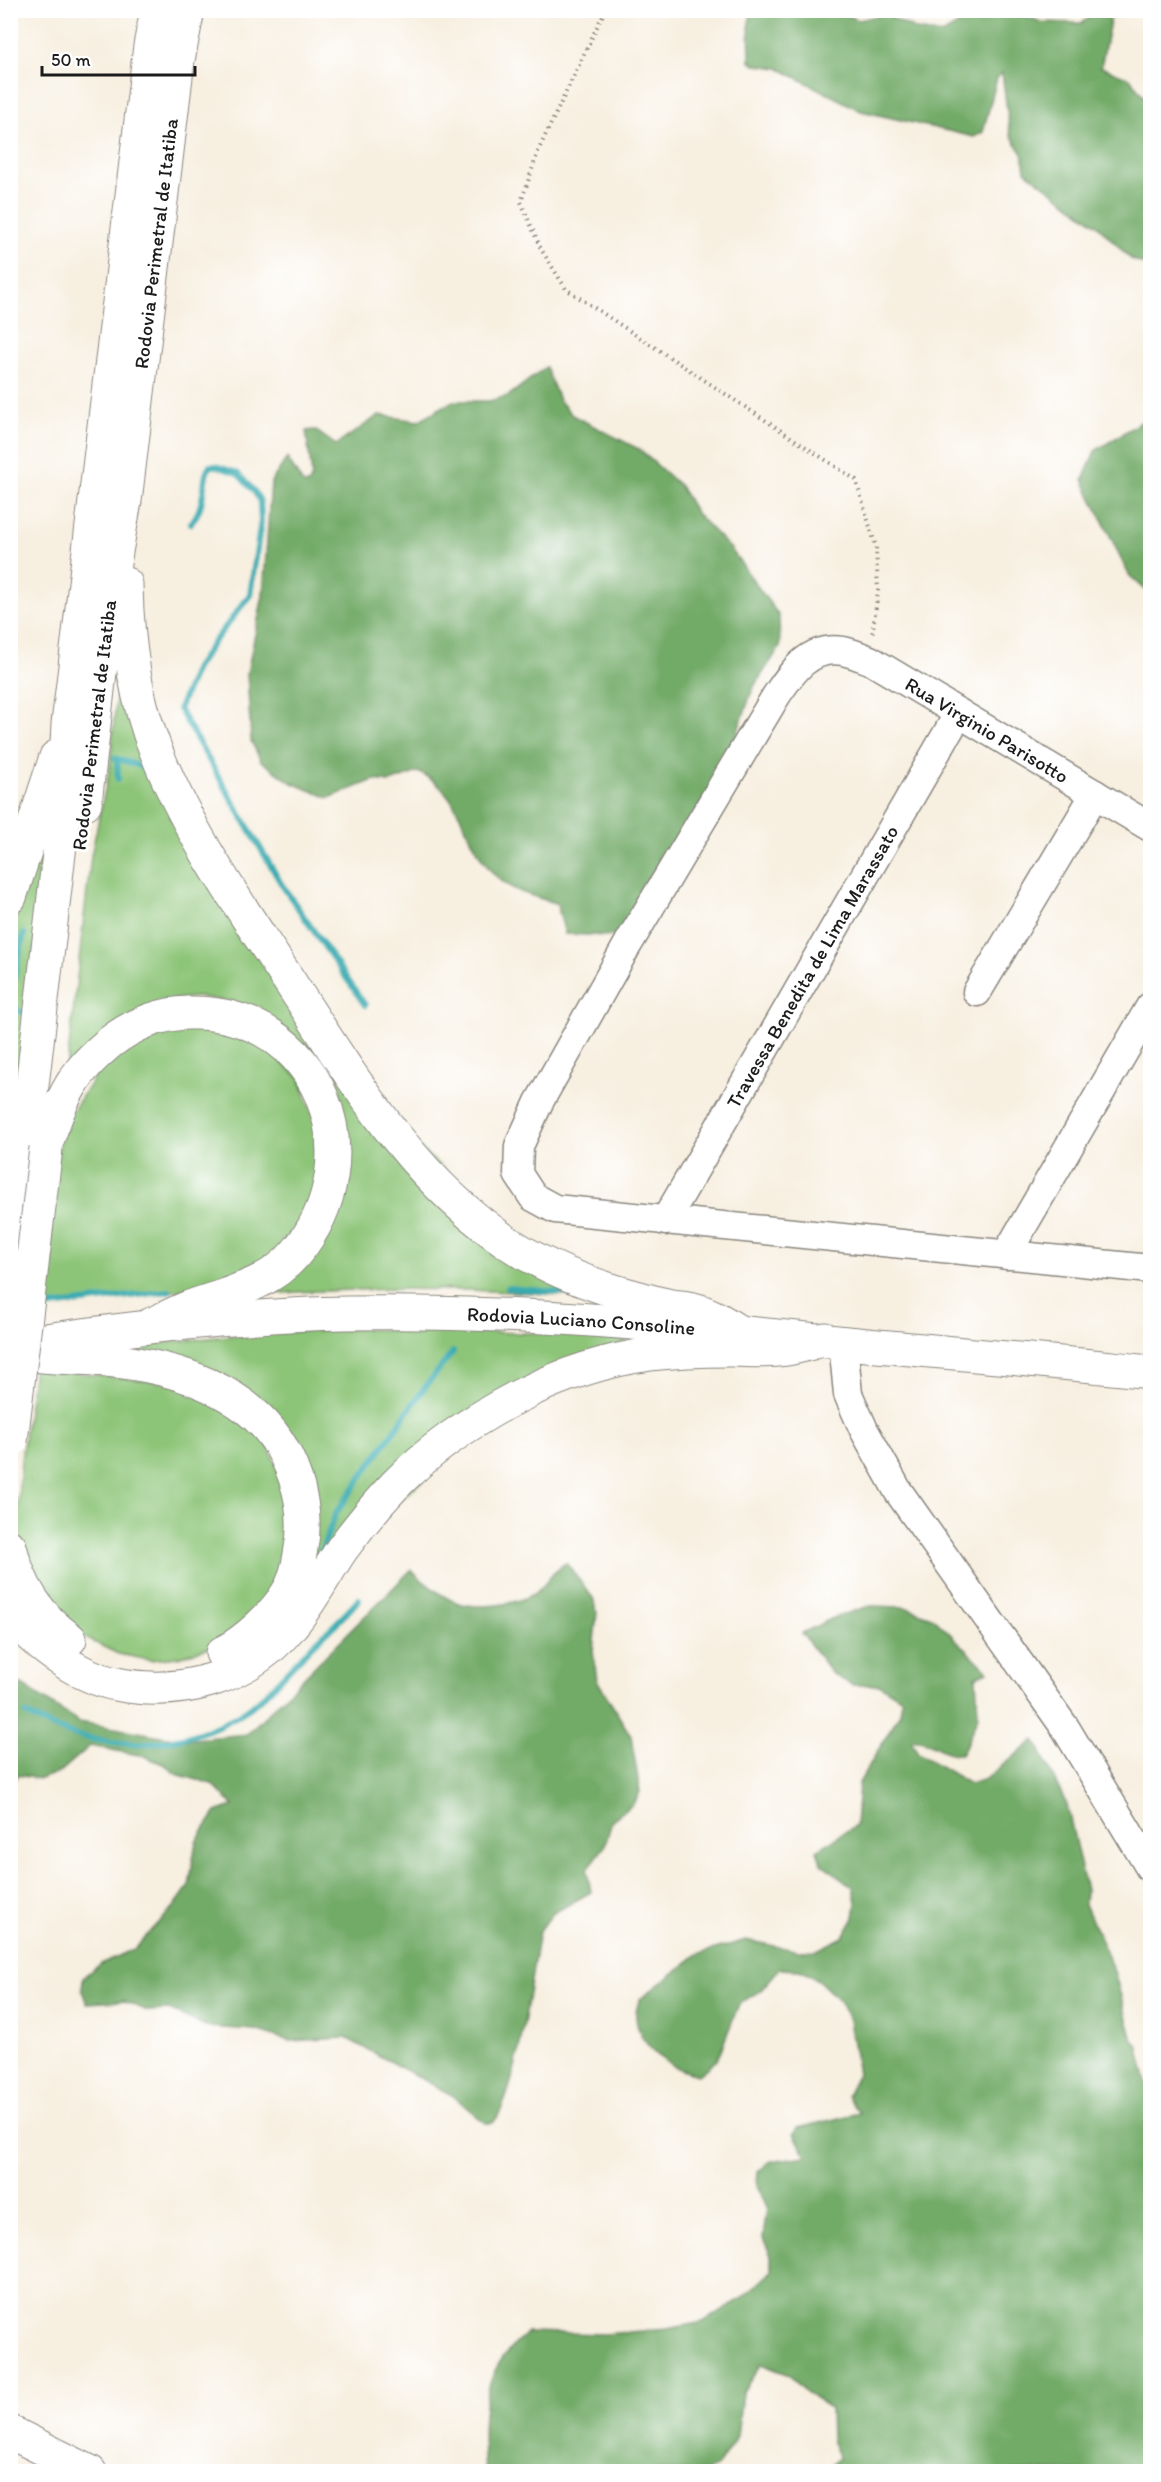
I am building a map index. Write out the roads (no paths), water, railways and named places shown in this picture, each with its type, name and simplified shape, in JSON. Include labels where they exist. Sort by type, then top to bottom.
[{"type":"main road","name":"Rodovia Perimetral de Itatiba","points":[[11,1446],[40,1147],[67,776],[68,724],[149,58],[157,10]]},
{"type":"main road","name":"Rodovia Perimetral de Itatiba","points":[[10,1275],[40,1147],[89,772],[110,586],[121,528],[178,60],[188,10]]},
{"type":"main road","points":[[121,528],[131,651],[141,702],[155,750],[191,827],[217,870],[387,1126],[406,1150],[447,1192],[487,1227],[536,1260],[586,1281],[628,1295],[693,1309],[710,1315],[739,1332]]},
{"type":"main road","points":[[10,897],[68,724]]},
{"type":"main road","points":[[40,1147],[75,1078],[89,1062],[120,1035],[155,1018],[197,1013],[214,1014],[236,1020],[266,1032],[279,1041],[299,1059],[310,1075],[325,1104],[333,1138],[332,1181],[320,1216],[295,1254],[267,1277],[250,1287],[190,1307],[150,1325]]},
{"type":"main road","name":"Rodovia Luciano Consoline","points":[[10,1345],[150,1325],[346,1313],[394,1313],[554,1318],[739,1332],[1150,1371]]},
{"type":"main road","points":[[10,1610],[19,1623],[57,1656],[79,1670],[110,1683],[155,1689],[180,1688],[212,1680],[243,1666],[278,1641],[303,1611],[343,1548],[393,1487],[438,1446],[495,1409],[550,1382],[579,1371],[614,1362],[661,1354],[775,1351],[834,1341]]},
{"type":"main road","points":[[10,1352],[145,1365],[195,1379],[220,1390],[255,1416],[282,1448],[293,1469],[304,1522],[298,1565],[288,1592],[257,1628],[226,1650],[209,1658],[164,1667],[140,1666],[99,1656],[67,1636],[37,1608],[28,1594],[15,1566],[10,1547]]},
{"type":"main road","points":[[10,2432],[90,2472]]},
{"type":"street","name":"Rua Virginio Parisotto","points":[[665,1221],[555,1209],[533,1197],[518,1174],[519,1146],[539,1102],[622,954],[758,726],[796,667],[818,653],[842,651],[870,660],[1150,827]]},
{"type":"street","name":"Travessa Benedita de Lima Marassato","points":[[665,1221],[959,713]]},
{"type":"street","points":[[977,992],[1095,794]]},
{"type":"street","points":[[1006,1255],[1150,1007]]},
{"type":"street","points":[[665,1221],[1150,1269]]},
{"type":"street","points":[[834,1341],[848,1394],[864,1430],[898,1491],[1066,1728],[1150,1868]]},
{"type":"waterway","points":[[191,523],[200,507],[210,466],[237,473],[260,501],[261,521],[250,595],[196,668],[179,709],[282,885],[365,1005]]},
{"type":"waterway","points":[[115,758],[143,767],[150,777]]},
{"type":"waterway","points":[[117,760],[118,779]]},
{"type":"waterway","points":[[10,996],[24,934]]},
{"type":"waterway","points":[[10,1007],[29,1015]]},
{"type":"waterway","points":[[508,1288],[579,1294]]},
{"type":"waterway","points":[[36,1308],[169,1291]]},
{"type":"waterway","points":[[317,1562],[336,1513],[425,1387],[453,1352]]},
{"type":"waterway","points":[[26,1714],[53,1727],[109,1742],[166,1741],[194,1735],[222,1724],[248,1709],[269,1691],[359,1599]]}]
